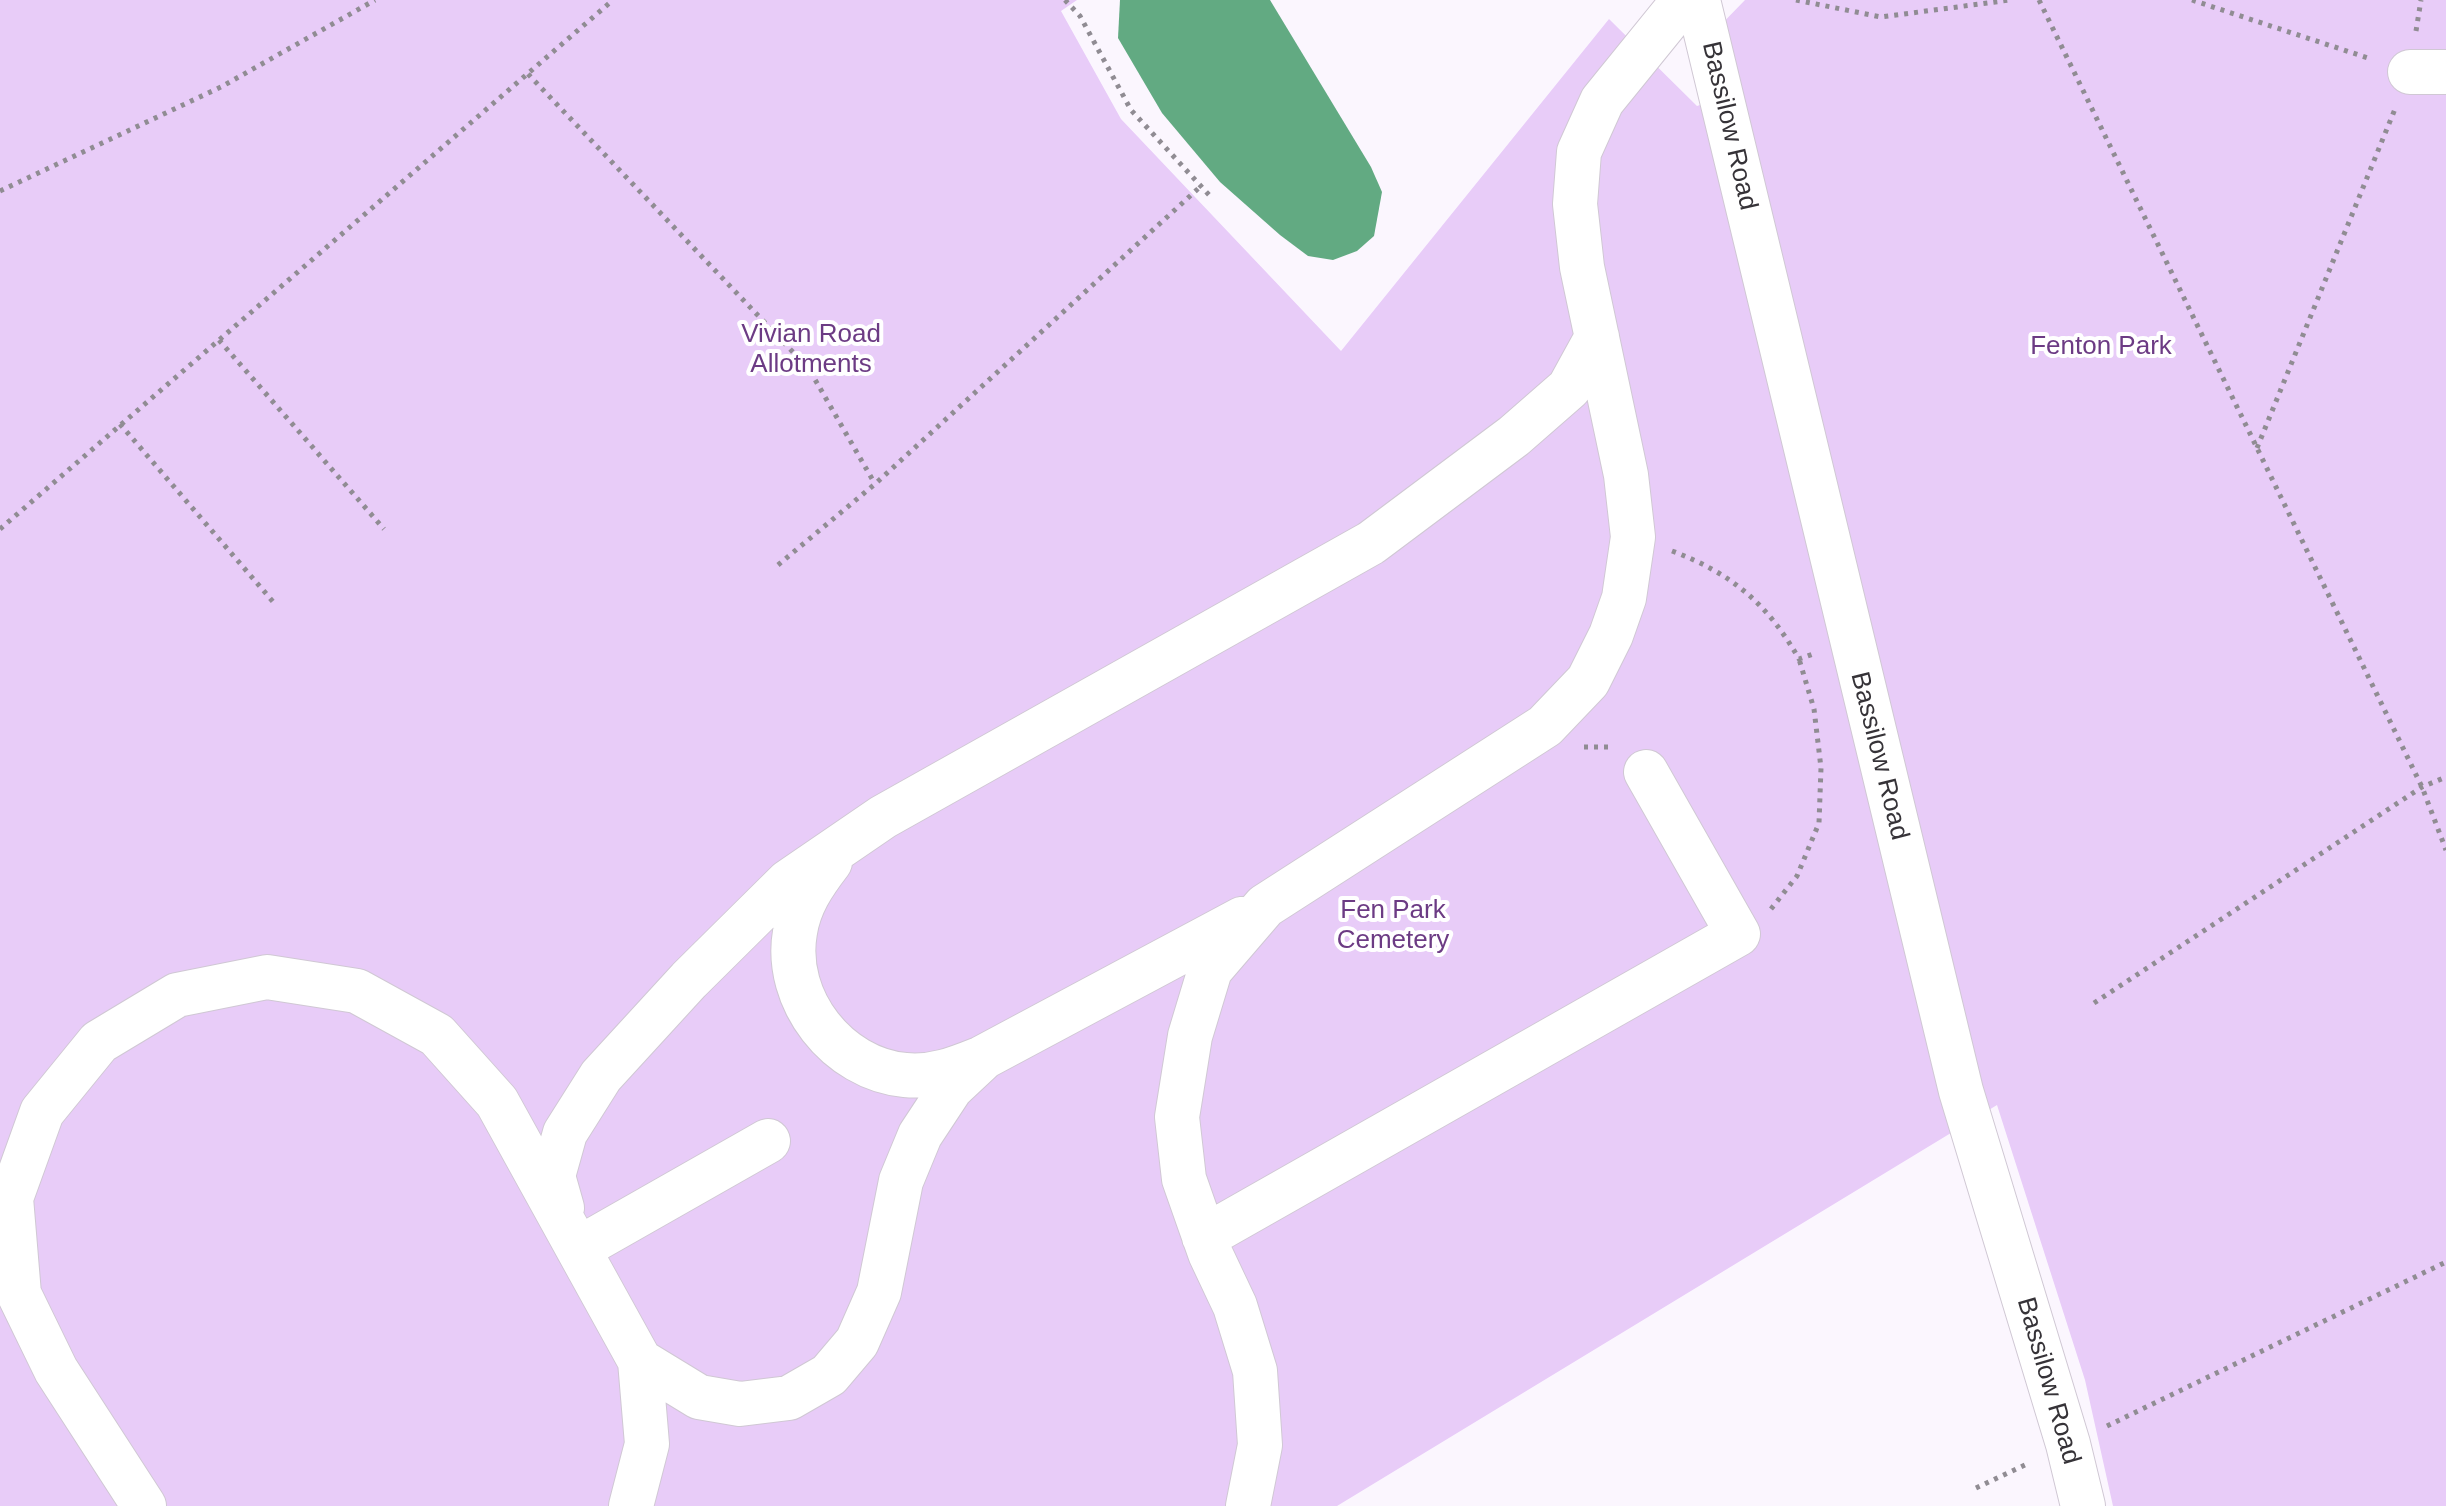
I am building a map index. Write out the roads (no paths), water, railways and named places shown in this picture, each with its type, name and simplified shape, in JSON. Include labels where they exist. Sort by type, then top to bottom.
[{"type":"street","points":[[856,834],[829,863],[806,895],[794,934],[795,973],[808,1011],[833,1042],[866,1065],[905,1075],[945,1073],[982,1058],[1265,906],[1545,726],[1588,681],[1611,635],[1624,598],[1633,537],[1626,475],[1582,267],[1575,204],[1579,152],[1602,101],[1684,0]]},
{"type":"street","name":"Bassilow Road","points":[[1698,0],[1961,1091],[2068,1444],[2083,1506]]},
{"type":"street","points":[[573,1240],[553,1176],[565,1133],[601,1076],[689,980],[788,882],[856,834],[1371,543],[1514,436],[1569,388],[1597,337]]},
{"type":"street","points":[[1204,1237],[1738,934],[1646,772]]},
{"type":"street","points":[[1248,1506],[1260,1445],[1255,1371],[1235,1306],[1204,1237],[1184,1179],[1177,1117],[1190,1036],[1210,970],[1265,906]]},
{"type":"street","points":[[144,1506],[56,1370],[19,1294],[11,1198],[42,1112],[99,1042],[177,995],[267,977],[357,991],[437,1035],[497,1102],[640,1361],[655,1506]]},
{"type":"street","points":[[640,1361],[699,1397],[740,1404],[789,1398],[829,1375],[857,1342],[879,1292],[901,1181],[920,1135],[951,1088],[982,1058]]},
{"type":"street","points":[[573,1240],[768,1141]]},
{"type":"street","points":[[631,1506],[647,1444]]},
{"type":"park label","name":"Fenton Park","points":[[2101,347]]},
{"type":"park label","name":"Vivian Road Allotments","points":[[811,350]]},
{"type":"park label","name":"Fen Park Cemetery","points":[[1393,926]]}]
